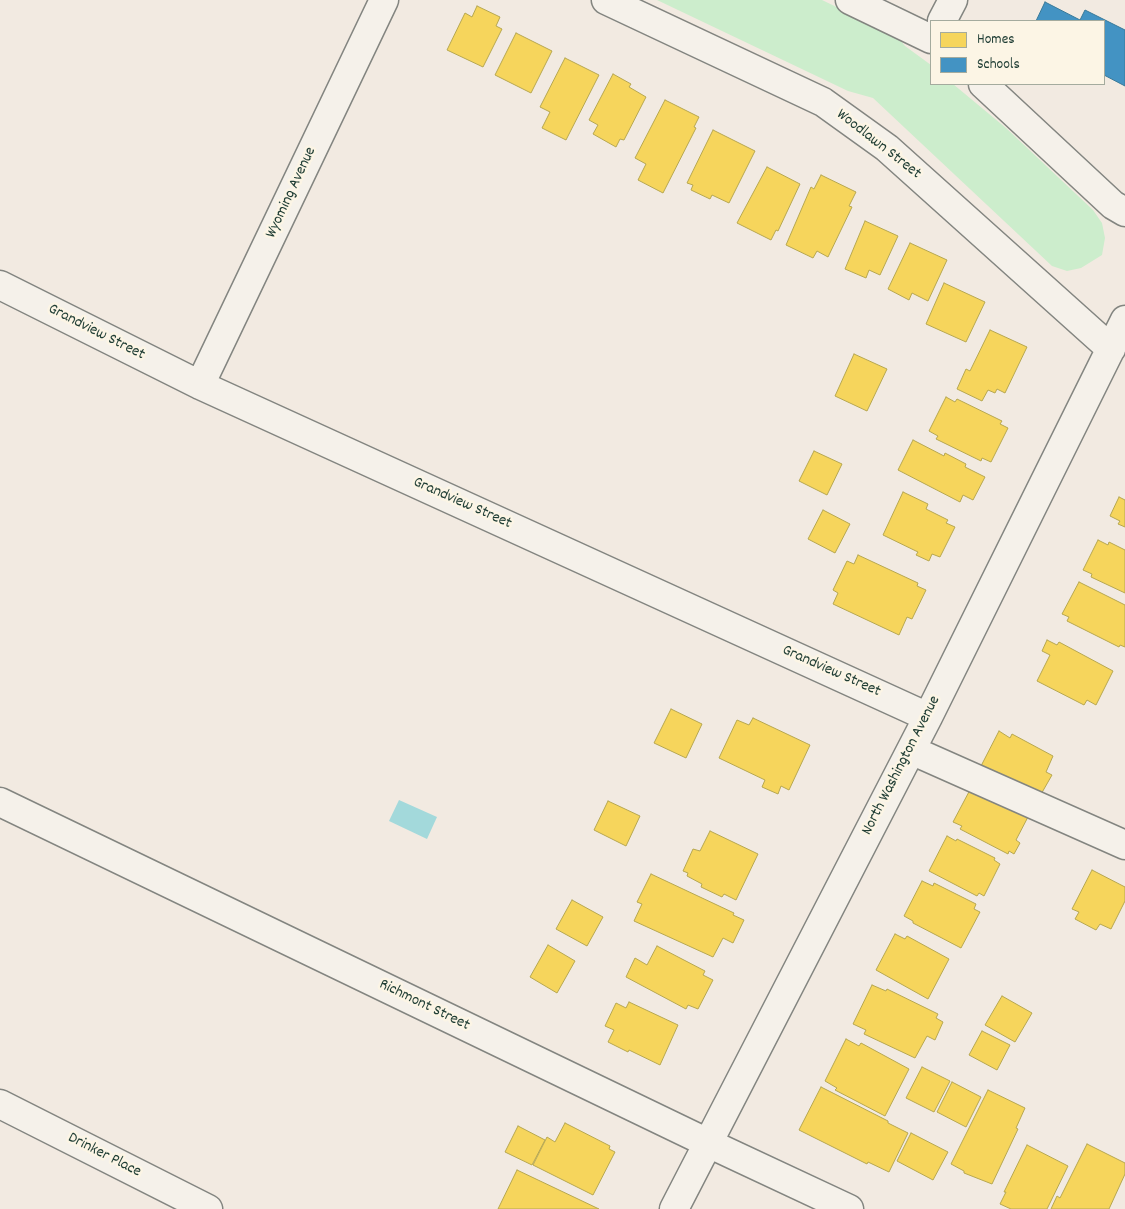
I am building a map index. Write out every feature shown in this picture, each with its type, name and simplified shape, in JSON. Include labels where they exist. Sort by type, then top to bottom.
[{"type":"street","name":"Wyoming Avenue","points":[[200,385],[384,0]]},
{"type":"street","name":"Woodlawn Street","points":[[606,0],[823,102],[887,148],[1111,349]]},
{"type":"street","points":[[850,0],[930,39]]},
{"type":"street","points":[[943,20],[953,0]]},
{"type":"street","points":[[984,85],[1113,205],[1125,212]]},
{"type":"street","name":"Grandview Street","points":[[0,285],[200,385],[928,716]]},
{"type":"street","name":"North Washington Avenue","points":[[674,1209],[911,750],[1125,321]]},
{"type":"street","points":[[911,750],[1125,845]]},
{"type":"street","name":"Richmont Street","points":[[0,802],[849,1209]]},
{"type":"street","name":"Drinker Place","points":[[0,1104],[208,1209]]},
{"type":"green space","points":[[657,0],[822,0],[897,36],[905,46],[930,64],[930,85],[954,85],[1006,128],[1093,210],[1102,223],[1105,238],[1102,255],[1081,268],[1067,271],[1052,266],[873,98],[848,91]]},
{"type":"water","points":[[399,800],[437,817],[427,839],[389,821]]},
{"type":"building: Homes","points":[[477,6],[500,17],[496,26],[502,29],[483,67],[447,50],[465,13],[472,17]]},
{"type":"building: Homes","points":[[516,33],[552,51],[531,93],[495,75]]},
{"type":"building: Homes","points":[[565,58],[599,75],[566,140],[542,128],[550,112],[540,107]]},
{"type":"building: Homes","points":[[613,74],[631,84],[629,87],[646,97],[624,140],[620,139],[616,147],[593,134],[598,125],[589,120]]},
{"type":"building: Homes","points":[[665,100],[699,117],[694,127],[696,128],[663,193],[638,180],[646,164],[635,158]]},
{"type":"building: Homes","points":[[713,130],[755,151],[729,203],[712,195],[710,199],[691,190],[693,185],[687,183]]},
{"type":"building: Homes","points":[[767,167],[800,184],[778,231],[776,230],[771,240],[737,223]]},
{"type":"building: Homes","points":[[821,175],[856,192],[849,206],[852,207],[828,257],[817,251],[813,258],[786,245],[811,187],[814,189]]},
{"type":"building: Homes","points":[[865,221],[898,236],[880,275],[869,270],[866,278],[845,269]]},
{"type":"building: Homes","points":[[910,243],[947,260],[928,301],[912,293],[909,300],[888,289]]},
{"type":"building: Homes","points":[[944,283],[985,302],[966,342],[926,324]]},
{"type":"building: Homes","points":[[990,330],[1027,347],[1005,393],[997,389],[995,393],[988,390],[982,401],[957,389],[966,369],[970,371]]},
{"type":"building: Homes","points":[[854,354],[887,369],[867,411],[835,396]]},
{"type":"building: Homes","points":[[946,397],[955,402],[957,399],[1002,421],[1000,424],[1008,428],[991,462],[982,458],[981,461],[936,439],[938,436],[929,431]]},
{"type":"building: Homes","points":[[913,440],[944,456],[945,453],[966,464],[965,467],[985,477],[973,500],[963,495],[960,502],[898,470]]},
{"type":"building: Homes","points":[[814,451],[842,464],[827,495],[799,481]]},
{"type":"building: Homes","points":[[903,492],[928,504],[926,509],[948,520],[946,523],[955,527],[940,557],[932,554],[929,561],[916,555],[918,552],[883,535]]},
{"type":"building: Homes","points":[[1119,497],[1125,500],[1125,527],[1118,524],[1120,521],[1110,516]]},
{"type":"building: Homes","points":[[823,510],[850,524],[835,553],[808,539]]},
{"type":"building: Homes","points":[[1098,540],[1108,545],[1109,542],[1125,550],[1125,593],[1091,577],[1092,574],[1083,570]]},
{"type":"building: Homes","points":[[858,555],[918,583],[917,586],[926,590],[912,619],[907,617],[899,635],[833,604],[838,593],[833,590],[847,561],[854,564]]},
{"type":"building: Homes","points":[[1079,582],[1125,605],[1125,647],[1120,645],[1119,647],[1067,621],[1069,617],[1062,614]]},
{"type":"building: Homes","points":[[1047,640],[1057,645],[1059,642],[1113,671],[1096,705],[1087,700],[1084,705],[1037,681],[1050,655],[1042,651]]},
{"type":"building: Homes","points":[[671,709],[702,724],[686,758],[654,743]]},
{"type":"building: Homes","points":[[753,718],[810,745],[789,790],[781,786],[778,794],[762,787],[765,780],[719,758],[737,720],[749,725]]},
{"type":"building: Homes","points":[[999,731],[1010,738],[1012,734],[1053,756],[1046,772],[1052,775],[1040,796],[981,766]]},
{"type":"building: Homes","points":[[971,788],[1029,815],[1016,840],[1020,843],[1014,854],[1009,851],[1008,854],[960,829],[962,826],[953,822]]},
{"type":"building: Homes","points":[[608,801],[640,816],[626,846],[594,830]]},
{"type":"building: Homes","points":[[710,831],[758,854],[736,900],[724,894],[722,897],[701,887],[702,884],[687,876],[688,873],[683,871],[693,849],[700,851]]},
{"type":"building: Homes","points":[[947,836],[995,858],[994,860],[1000,864],[984,896],[979,893],[977,896],[929,871]]},
{"type":"building: Homes","points":[[1092,870],[1125,887],[1125,901],[1111,929],[1100,924],[1096,930],[1075,919],[1079,912],[1072,909]]},
{"type":"building: Homes","points":[[651,874],[734,913],[733,915],[744,920],[733,943],[723,938],[713,957],[634,921],[642,904],[637,902]]},
{"type":"building: Homes","points":[[922,881],[933,886],[934,883],[976,904],[974,909],[980,912],[961,948],[913,923],[913,921],[904,916]]},
{"type":"building: Homes","points":[[572,900],[603,917],[587,946],[556,929]]},
{"type":"building: Homes","points":[[895,934],[905,939],[907,936],[949,959],[928,999],[876,970]]},
{"type":"building: Homes","points":[[548,945],[575,961],[557,993],[530,977]]},
{"type":"building: Homes","points":[[657,946],[705,971],[703,975],[713,980],[698,1009],[688,1005],[686,1009],[626,977],[635,958],[647,965]]},
{"type":"building: Homes","points":[[872,985],[886,991],[887,989],[938,1014],[936,1018],[943,1022],[935,1040],[927,1036],[915,1058],[864,1034],[866,1030],[853,1024]]},
{"type":"building: Homes","points":[[1002,996],[1032,1013],[1015,1042],[985,1025]]},
{"type":"building: Homes","points":[[629,1002],[678,1025],[660,1065],[608,1042],[614,1030],[605,1026],[616,1003],[626,1008]]},
{"type":"building: Homes","points":[[982,1031],[1010,1045],[997,1070],[969,1055]]},
{"type":"building: Homes","points":[[846,1039],[859,1046],[861,1043],[909,1069],[885,1116],[835,1090],[837,1088],[825,1081]]},
{"type":"building: Homes","points":[[922,1067],[950,1081],[934,1112],[906,1098]]},
{"type":"building: Homes","points":[[952,1082],[981,1097],[966,1127],[937,1112]]},
{"type":"building: Homes","points":[[821,1087],[908,1133],[889,1172],[868,1162],[867,1164],[799,1130]]},
{"type":"building: Homes","points":[[988,1090],[1025,1108],[1016,1128],[1018,1129],[992,1184],[964,1173],[964,1171],[951,1164]]},
{"type":"building: Homes","points":[[565,1123],[610,1146],[609,1149],[615,1152],[593,1195],[533,1165],[547,1137],[555,1142]]},
{"type":"building: Homes","points":[[518,1126],[545,1140],[532,1165],[505,1152]]},
{"type":"building: Homes","points":[[911,1133],[948,1152],[933,1180],[897,1161]]},
{"type":"building: Homes","points":[[1087,1144],[1125,1163],[1125,1174],[1109,1209],[1051,1209],[1057,1196],[1060,1198]]},
{"type":"building: Homes","points":[[1027,1145],[1068,1166],[1047,1209],[1011,1209],[1000,1204]]},
{"type":"building: Homes","points":[[517,1170],[599,1209],[498,1209]]},
{"type":"building: Schools","points":[[1045,2],[1080,20],[1036,20]]},
{"type":"building: Schools","points":[[1085,10],[1105,20],[1080,20]]},
{"type":"building: Schools","points":[[1105,20],[1125,30],[1125,86],[1105,76]]}]
